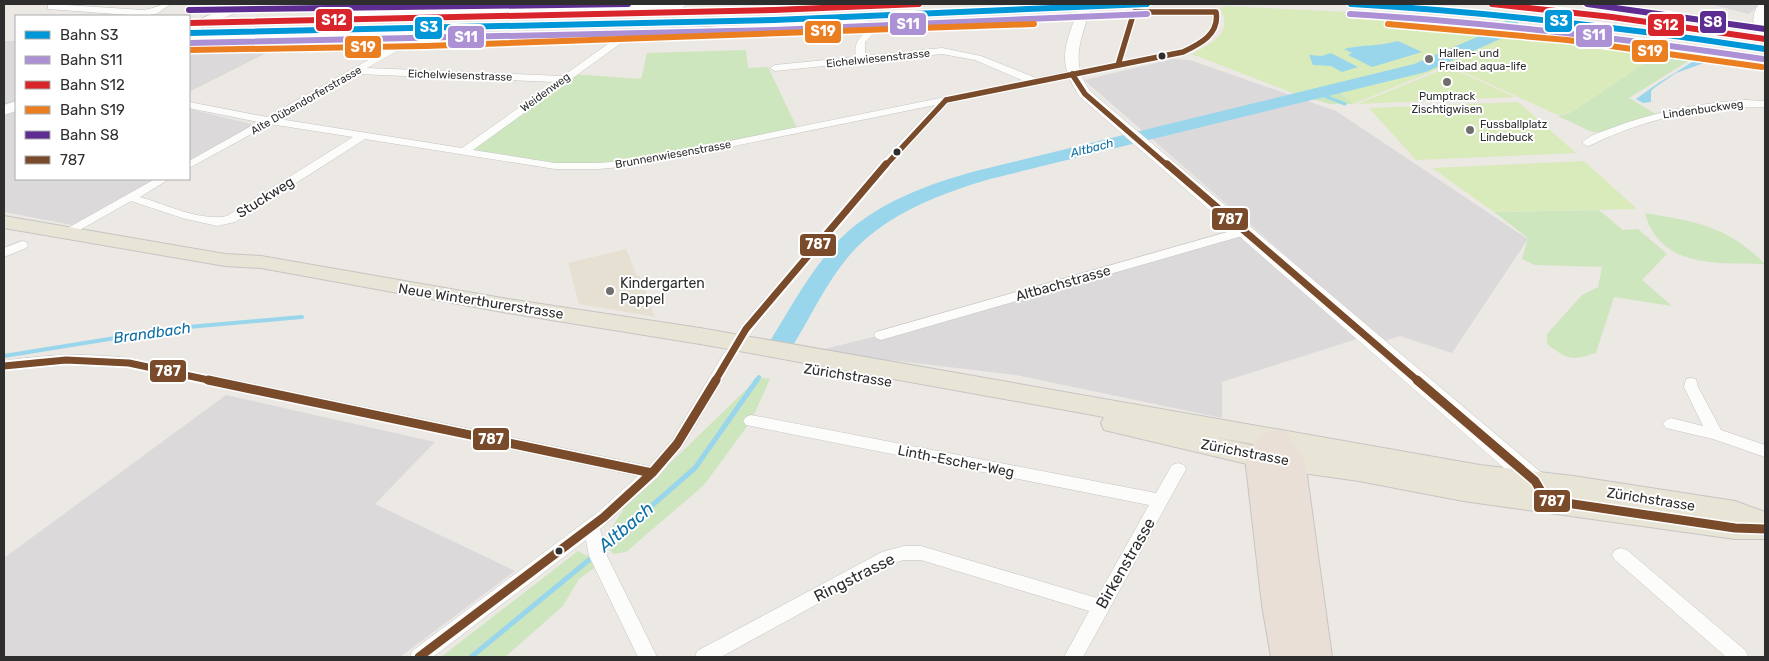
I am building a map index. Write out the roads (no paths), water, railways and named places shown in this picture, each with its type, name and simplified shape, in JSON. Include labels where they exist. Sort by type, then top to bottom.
[{"type":"highway","points":[[1275,453],[1279,605],[1275,657]]},
{"type":"highway","points":[[1275,453],[1314,657]]},
{"type":"highway","points":[[1279,605],[1289,657]]},
{"type":"main road","name":"Neue Winterthurerstrasse","points":[[4,222],[225,260],[261,274],[345,292],[412,298],[732,350]]},
{"type":"main road","name":"Zürichstrasse","points":[[732,350],[835,372],[1075,414],[1463,490],[1540,491],[1735,512],[1765,523]]},
{"type":"main road","name":"Zürichstrasse","points":[[1275,453],[1480,475],[1540,491],[1736,528],[1765,529]]},
{"type":"street","points":[[50,7],[143,13],[153,12],[167,4]]},
{"type":"street","points":[[190,29],[244,4]]},
{"type":"street","points":[[266,4],[371,14],[468,14],[682,4]]},
{"type":"street","points":[[468,14],[473,8],[482,4]]},
{"type":"street","points":[[1086,4],[1078,25],[1070,62],[1072,74],[1085,94],[1488,442],[1540,491]]},
{"type":"street","points":[[1765,4],[1761,8],[1758,21],[1765,39]]},
{"type":"street","points":[[190,38],[295,35],[628,34],[866,22],[873,26],[874,29],[861,40],[858,47],[861,59]]},
{"type":"street","name":"Alte Dübendorferstrasse","points":[[190,164],[422,34]]},
{"type":"street","name":"Weidenweg","points":[[463,152],[628,34]]},
{"type":"street","name":"Eichelwiesenstrasse","points":[[775,68],[924,52],[960,53],[978,58],[1036,82]]},
{"type":"street","name":"Eichelwiesenstrasse","points":[[356,71],[565,79]]},
{"type":"street","name":"Brunnenwiesenstrasse","points":[[190,105],[463,152],[555,166],[578,167],[621,165],[1072,74]]},
{"type":"street","points":[[419,657],[593,534],[652,473],[677,444],[746,329],[924,121],[946,100]]},
{"type":"street","name":"Lindenbuckweg","points":[[1587,143],[1597,137],[1664,114],[1738,103],[1765,104]]},
{"type":"street","points":[[899,110],[924,121]]},
{"type":"street","name":"Stuckweg","points":[[129,198],[217,222],[231,218],[364,135]]},
{"type":"street","points":[[65,233],[161,180]]},
{"type":"street","name":"Altbachstrasse","points":[[881,335],[1244,231]]},
{"type":"street","points":[[4,253],[22,245]]},
{"type":"street","points":[[4,366],[70,358],[96,358],[129,363],[652,473]]},
{"type":"street","points":[[1691,383],[1715,434]]},
{"type":"street","name":"Linth-Escher-Weg","points":[[751,421],[1161,500]]},
{"type":"street","points":[[1671,424],[1715,434],[1765,451]]},
{"type":"street","points":[[1480,475],[1493,457],[1488,442]]},
{"type":"street","name":"Birkenstrasse","points":[[1073,657],[1178,470]]},
{"type":"street","points":[[593,534],[598,556],[648,657]]},
{"type":"street","name":"Ringstrasse","points":[[704,657],[888,557],[904,553],[922,553],[1101,607]]},
{"type":"street","points":[[1621,554],[1739,657]]},
{"type":"water","points":[[1398,41],[1422,52],[1372,67],[1348,55],[1352,53],[1344,49],[1384,44]]},
{"type":"water","points":[[1331,53],[1358,67],[1342,72],[1331,66],[1313,65],[1309,55],[1322,56]]},
{"type":"water","points":[[1694,61],[1704,63],[1676,73],[1654,88],[1651,91],[1651,102],[1643,103],[1636,99],[1657,84]]},
{"type":"waterway","name":"Altbach","points":[[783,341],[821,280],[848,244],[891,212],[935,190],[983,175],[1420,68],[1512,28],[1511,23]]},
{"type":"waterway","points":[[1317,93],[1345,104]]},
{"type":"waterway","name":"Brandbach","points":[[4,356],[177,328],[302,317]]},
{"type":"waterway","name":"Altbach","points":[[756,381],[759,377]]},
{"type":"waterway","name":"Altbach","points":[[601,550],[695,468],[757,380]]},
{"type":"waterway","name":"Altbach","points":[[471,657],[595,555]]},
{"type":"rail line","name":"S8","points":[[189,10],[628,4]]},
{"type":"rail line","name":"S12","points":[[190,23],[774,10],[919,4]]},
{"type":"rail line","name":"S3","points":[[190,33],[774,20],[1147,4]]},
{"type":"rail line","name":"S3","points":[[1351,4],[1559,21],[1765,49]]},
{"type":"rail line","name":"S12","points":[[1492,4],[1612,17],[1765,39]]},
{"type":"rail line","name":"S8","points":[[1587,4],[1765,29]]},
{"type":"rail line","name":"S11","points":[[190,43],[774,30],[1147,14]]},
{"type":"rail line","name":"S11","points":[[1350,14],[1454,21],[1557,31],[1763,59]]},
{"type":"rail line","name":"S19","points":[[190,50],[426,46],[1034,24]]},
{"type":"rail line","name":"S19","points":[[1388,24],[1567,40],[1762,67]]},
{"type":"place","name":"Hallen- und Freibad aqua-life","points":[[1429,59]]},
{"type":"place","name":"Pumptrack Zischtigwisen","points":[[1447,82]]},
{"type":"place","name":"Fussballplatz Lindebuck","points":[[1470,130]]},
{"type":"place","name":"Kindergarten Pappel","points":[[610,291]]}]
